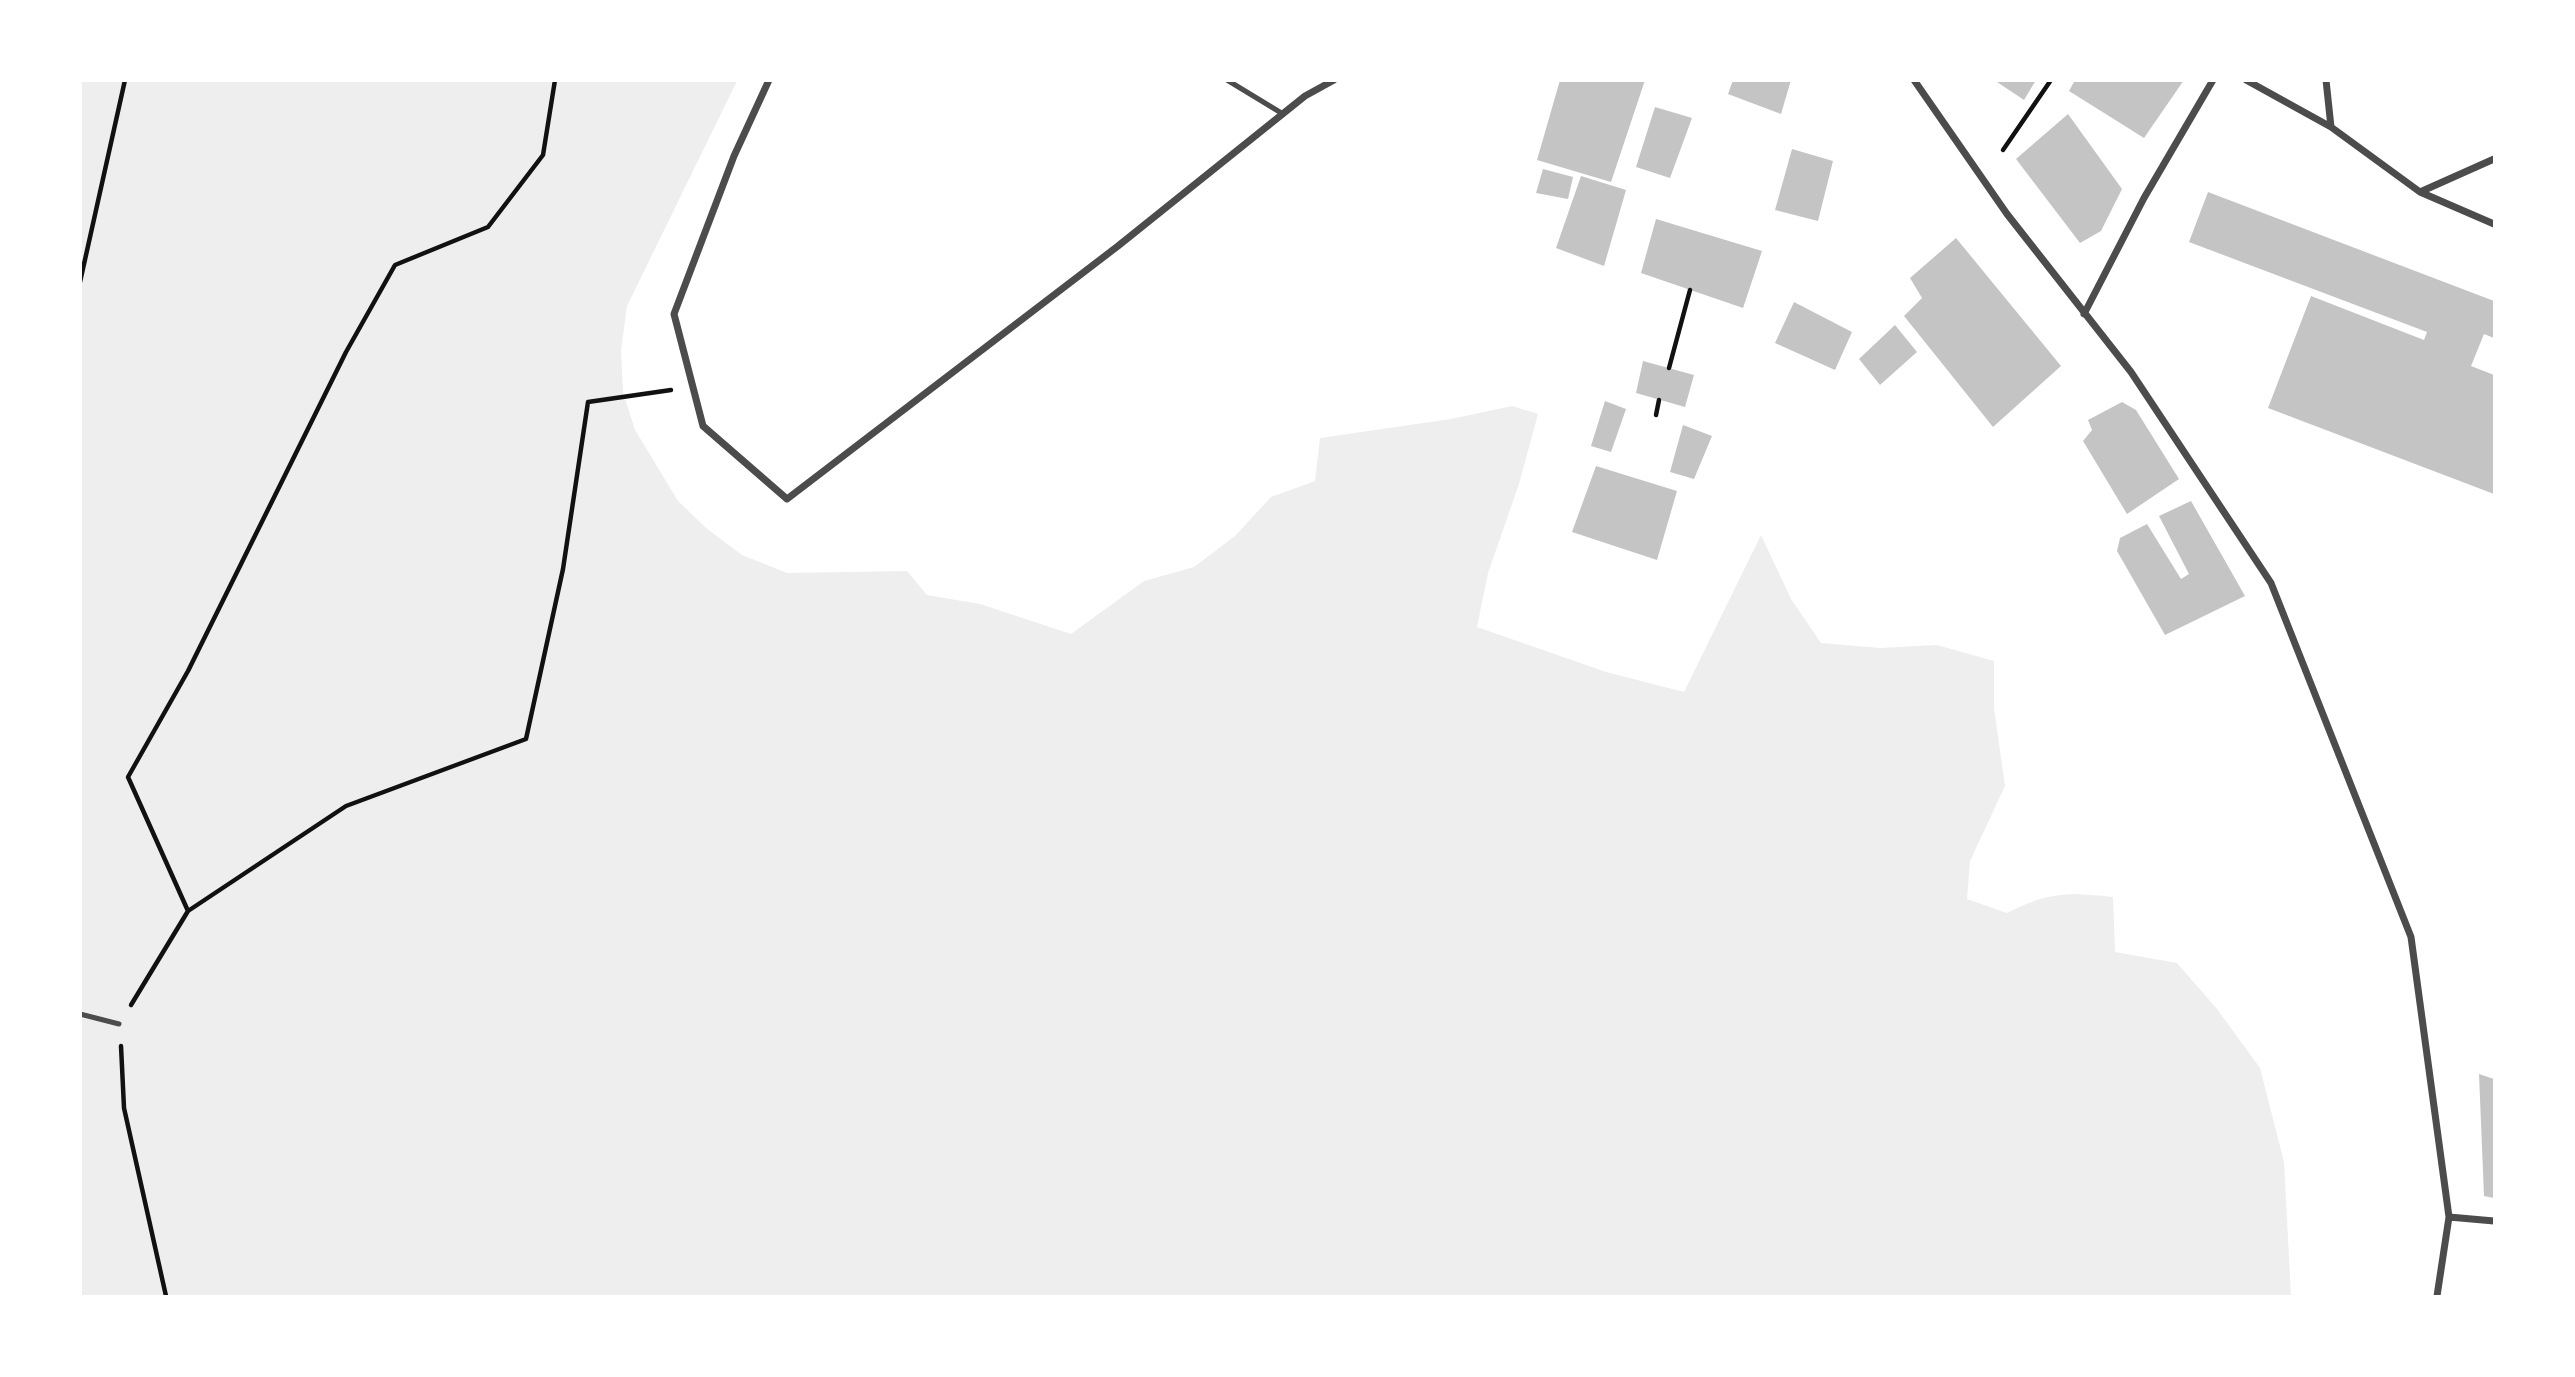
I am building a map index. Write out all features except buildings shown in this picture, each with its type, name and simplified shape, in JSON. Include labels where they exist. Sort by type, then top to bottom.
[{"type":"street","points":[[769,80],[734,156],[674,314],[704,426],[787,499],[1118,246],[1305,96],[1334,80]]},
{"type":"street","points":[[1914,80],[2007,214],[2131,372],[2271,583],[2411,937],[2449,1217],[2437,1297]]},
{"type":"street","points":[[2084,314],[2144,198],[2213,80]]},
{"type":"street","points":[[2246,80],[2331,127],[2420,192],[2494,224]]},
{"type":"street","points":[[2326,80],[2331,127]]},
{"type":"street","points":[[2420,192],[2494,159]]},
{"type":"street","points":[[2449,1217],[2494,1221]]},
{"type":"lane","points":[[1227,80],[1283,114]]},
{"type":"lane","points":[[80,1014],[119,1024]]},
{"type":"path","points":[[80,282],[125,80]]},
{"type":"path","points":[[188,911],[128,777],[188,671],[346,352],[395,265],[488,227],[543,155],[555,80]]},
{"type":"path","points":[[2003,150],[2051,80]]},
{"type":"path","points":[[1669,368],[1690,290]]},
{"type":"path","points":[[166,1297],[124,1108],[119,1024],[188,911],[346,806],[526,740],[564,569],[589,402],[693,387]]},
{"type":"path","points":[[1656,415],[1659,400]]},
{"type":"shaded area","points":[[80,81],[737,81],[627,306],[621,350],[623,392],[635,430],[678,501],[706,528],[742,555],[787,573],[907,571],[927,595],[980,604],[1071,634],[1144,581],[1194,567],[1235,536],[1271,497],[1315,481],[1320,438],[1451,419],[1512,406],[1538,414],[1519,484],[1488,573],[1477,627],[1606,672],[1684,692],[1761,535],[1791,599],[1821,643],[1880,648],[1937,645],[1994,661],[1994,708],[2005,786],[1970,861],[1967,899],[2007,913],[2058,895],[2113,897],[2115,952],[2177,963],[2217,1009],[2260,1068],[2284,1162],[2291,1296],[81,1296]]}]
